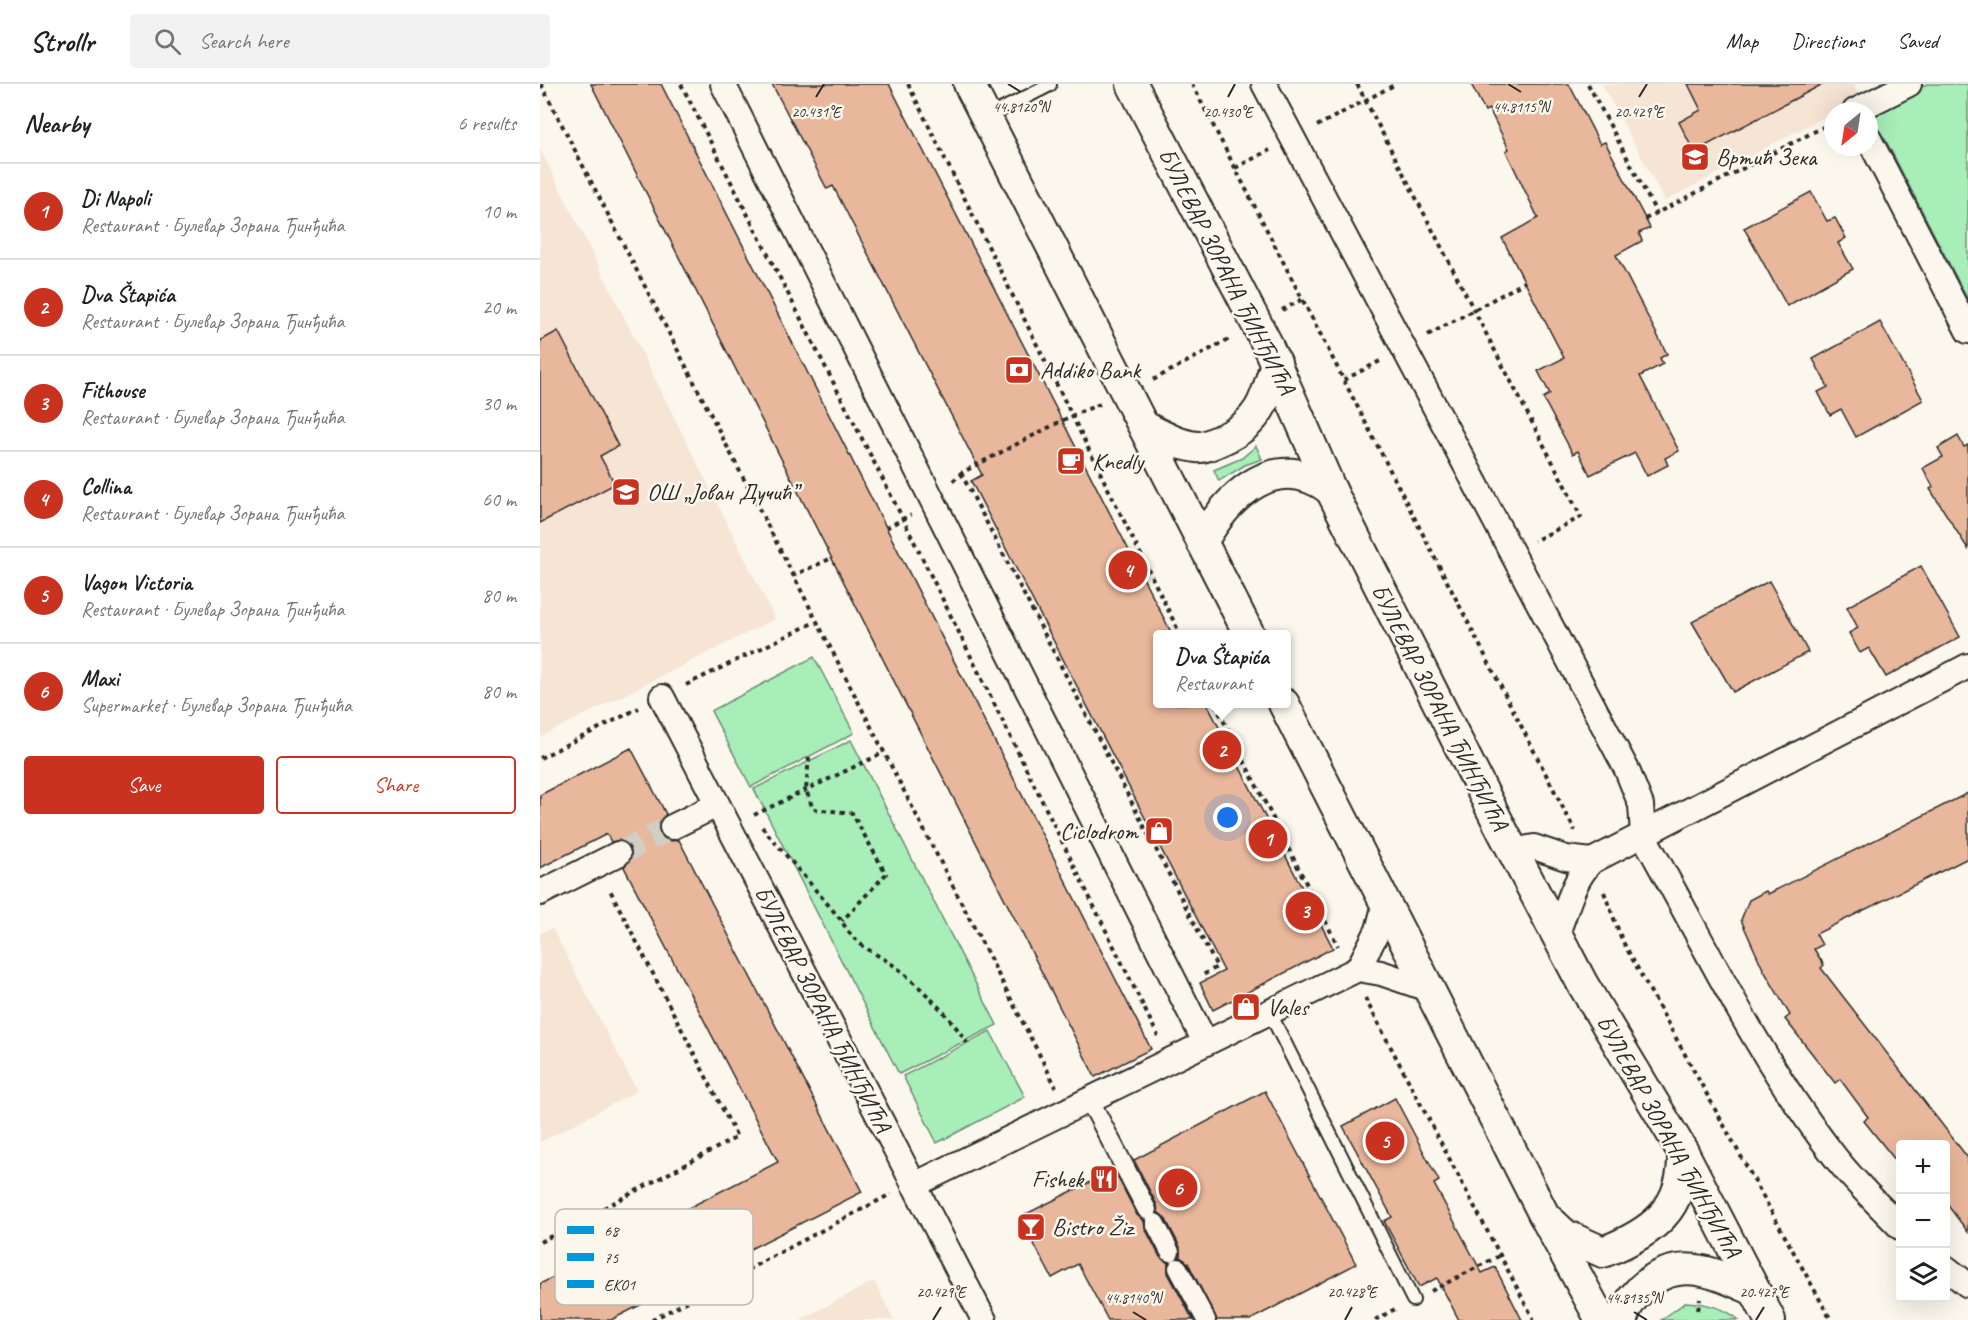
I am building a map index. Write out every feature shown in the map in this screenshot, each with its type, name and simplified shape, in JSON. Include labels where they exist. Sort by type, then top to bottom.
[{"type":"street","points":[[723,84],[1205,1042]]},
{"type":"street","points":[[969,84],[1247,630]]},
{"type":"street","name":"БУЛЕВАР ЗОРАНА ЂИНЂИЋА","points":[[1132,84],[1276,363],[1331,490],[1581,983],[1683,1152],[1770,1320]]},
{"type":"street","points":[[1264,84],[1636,786],[1642,811],[1643,835],[1736,1005],[1804,1115],[1833,1155],[1896,1223]]},
{"type":"street","points":[[1871,102],[1902,85]]},
{"type":"street","points":[[1878,156],[1968,331]]},
{"type":"street","points":[[1144,427],[1179,444],[1199,448],[1232,435],[1245,427],[1258,413],[1266,399],[1276,363]]},
{"type":"street","points":[[1202,542],[1228,503],[1249,486],[1274,475],[1317,479],[1331,490]]},
{"type":"street","points":[[1557,933],[1569,904],[1573,885],[1580,873],[1592,861],[1968,666]]},
{"type":"street","name":"БУЛЕВАР ЗОРАНА ЂИНЂИЋА","points":[[662,697],[984,1320]]},
{"type":"street","points":[[1286,708],[1428,989],[1600,1320]]},
{"type":"street","points":[[672,827],[717,805]]},
{"type":"street","points":[[1513,851],[1534,847],[1566,858],[1592,861]]},
{"type":"street","points":[[540,893],[607,860]]},
{"type":"street","points":[[1354,970],[1378,930],[1385,904]]},
{"type":"street","points":[[914,1185],[1354,970],[1381,973],[1428,989]]},
{"type":"street","points":[[1078,1104],[1151,1217],[1170,1252]]},
{"type":"street","points":[[1544,1215],[1565,1235],[1603,1252],[1636,1239],[1658,1222],[1673,1202],[1680,1188],[1683,1152]]},
{"type":"street","points":[[1178,1268],[1206,1320]]},
{"type":"street","points":[[1622,1320],[1631,1299],[1646,1284],[1654,1277],[1677,1269],[1702,1270],[1754,1290]]},
{"type":"street","points":[[1950,1271],[1968,1286]]},
{"type":"lane","points":[[986,118],[1050,86]]},
{"type":"lane","points":[[1269,1011],[1413,1300]]},
{"type":"path","points":[[541,84],[883,753],[1078,1104]]},
{"type":"path","points":[[681,84],[903,519],[1170,1060]]},
{"type":"path","points":[[908,84],[1178,630]]},
{"type":"path","points":[[1192,84],[1557,801],[1592,861],[1622,940],[1832,1320]]},
{"type":"path","points":[[1357,84],[1581,517],[1512,552]]},
{"type":"path","points":[[1235,168],[1396,84]]},
{"type":"path","points":[[1588,84],[1657,214]]},
{"type":"path","points":[[540,101],[548,98]]},
{"type":"path","points":[[1646,219],[1824,127]]},
{"type":"path","points":[[1472,309],[1525,282]]},
{"type":"path","points":[[961,472],[1217,967]]},
{"type":"path","points":[[886,528],[903,519]]},
{"type":"path","points":[[792,576],[832,558]]},
{"type":"path","points":[[1217,708],[1534,1320]]},
{"type":"path","points":[[1085,714],[1090,711]]},
{"type":"path","points":[[729,827],[883,753]]},
{"type":"path","points":[[809,757],[806,790],[813,809],[852,813],[886,874],[842,921]]},
{"type":"path","points":[[748,808],[752,816],[842,921],[849,936],[900,970],[954,1023],[967,1043]]},
{"type":"path","points":[[602,1209],[736,1137],[607,860]]},
{"type":"path","points":[[753,1266],[886,1196],[914,1185]]},
{"type":"path","points":[[540,1242],[555,1234]]},
{"type":"path","points":[[1375,1320],[1501,1255]]},
{"type":"path","points":[[1698,1310],[1700,1299]]},
{"type":"path","points":[[652,1320],[680,1305]]},
{"type":"shaded area","name":"Вртић Зека","points":[[1602,84],[1853,84],[1860,98],[1852,102],[1824,102],[1824,117],[1665,201]]},
{"type":"shaded area","name":"ОШ „Јован Дучић”","points":[[540,149],[775,619],[540,737]]},
{"type":"shaded area","points":[[552,928],[637,1091],[540,1142],[540,934]]},
{"type":"shaded area","points":[[874,1281],[894,1320],[800,1320]]},
{"type":"green space","points":[[1927,84],[1968,84],[1968,300],[1885,139],[1878,130],[1878,110]]},
{"type":"green space","points":[[1256,446],[1262,459],[1245,465],[1219,481],[1214,470],[1242,458]]},
{"type":"green space","points":[[814,657],[854,733],[751,787],[711,711]]},
{"type":"green space","points":[[851,740],[997,1025],[899,1074],[754,789]]},
{"type":"green space","points":[[990,1031],[1025,1097],[937,1143],[903,1076]]},
{"type":"green space","points":[[1686,1302],[1714,1306],[1739,1320],[1661,1320]]},
{"type":"building","points":[[591,84],[661,84],[1151,1049],[1095,1077]]},
{"type":"building","points":[[772,84],[889,84],[1170,630],[1153,630],[1153,708],[1209,708],[1333,948],[1213,1010],[1200,983],[1224,971],[971,481],[982,475],[833,186],[827,189]]},
{"type":"building","points":[[1471,84],[1569,84],[1600,144],[1605,142],[1650,228],[1639,233],[1642,241],[1616,255],[1667,354],[1660,358],[1663,364],[1640,376],[1679,451],[1665,458],[1668,465],[1647,476],[1635,453],[1590,475],[1578,451],[1573,454],[1543,398],[1550,394],[1538,371],[1564,358],[1502,238],[1538,218],[1506,151],[1509,149],[1489,109],[1485,111]]},
{"type":"building","points":[[1688,84],[1823,84],[1694,152],[1679,122],[1701,110]]},
{"type":"building","points":[[1811,192],[1827,221],[1835,218],[1846,238],[1838,243],[1853,269],[1787,306],[1744,228]]},
{"type":"building","points":[[1880,322],[1923,400],[1856,437],[1841,409],[1830,415],[1818,392],[1828,387],[1813,359]]},
{"type":"building","points":[[558,331],[618,446],[600,456],[615,484],[540,523],[540,341]]},
{"type":"building","points":[[1958,436],[1964,447],[1968,445],[1968,549],[1930,489],[1933,487],[1923,468],[1943,457],[1938,448]]},
{"type":"building","points":[[1921,566],[1960,637],[1886,677],[1869,648],[1860,653],[1849,633],[1858,628],[1847,607]]},
{"type":"building","points":[[1769,581],[1808,652],[1733,692],[1692,622]]},
{"type":"building","points":[[631,748],[666,814],[658,825],[660,834],[670,841],[679,840],[862,1192],[753,1248],[753,1209],[686,1209],[778,1162],[624,867],[632,855],[630,847],[619,840],[611,842],[607,834],[540,868],[540,795]]},
{"type":"building","points":[[1968,793],[1968,858],[1816,934],[1822,945],[1814,949],[1824,965],[1821,968],[1968,1158],[1968,1232],[1950,1208],[1950,1140],[1896,1140],[1896,1161],[1864,1121],[1868,1117],[1840,1079],[1835,1083],[1785,1019],[1790,1015],[1763,969],[1741,920],[1749,900],[1766,891],[1768,894]]},
{"type":"building","points":[[1265,1091],[1356,1264],[1250,1320],[1217,1320],[1188,1263],[1180,1257],[1180,1247],[1165,1218],[1158,1212],[1157,1205],[1134,1160]]},
{"type":"building","points":[[1395,1098],[1439,1181],[1434,1184],[1482,1273],[1495,1267],[1522,1320],[1459,1320],[1437,1278],[1419,1287],[1384,1221],[1392,1217],[1343,1126]]},
{"type":"building","points":[[1114,1170],[1137,1215],[1144,1221],[1145,1228],[1160,1257],[1168,1263],[1168,1273],[1193,1320],[1108,1320],[1078,1264],[1052,1278],[1044,1263],[1020,1217]]},
{"type":"building","points":[[555,1276],[555,1305],[640,1305],[611,1320],[540,1320],[540,1284]]},
{"type":"tunnel","points":[[618,854],[672,827]]},
{"type":"place","name":"Вртић Зека","points":[[1695,157]]},
{"type":"place","name":"Addiko Bank","points":[[1019,370]]},
{"type":"place","name":"Knedly","points":[[1071,461]]},
{"type":"place","name":"ОШ „Јован Дучић”","points":[[626,492]]},
{"type":"place","name":"Collina","points":[[1128,570]]},
{"type":"place","name":"Dva Štapića","points":[[1222,750]]},
{"type":"place","name":"Ciclodrom","points":[[1159,831]]},
{"type":"place","name":"Di Napoli","points":[[1268,839]]},
{"type":"place","name":"Fithouse","points":[[1305,911]]},
{"type":"place","name":"Vales","points":[[1246,1007]]},
{"type":"place","name":"Vagon Victoria","points":[[1385,1141]]},
{"type":"place","name":"Fishek","points":[[1104,1179]]},
{"type":"place","name":"Maxi","points":[[1178,1188]]},
{"type":"place","name":"Bistro Žiz","points":[[1031,1227]]}]
